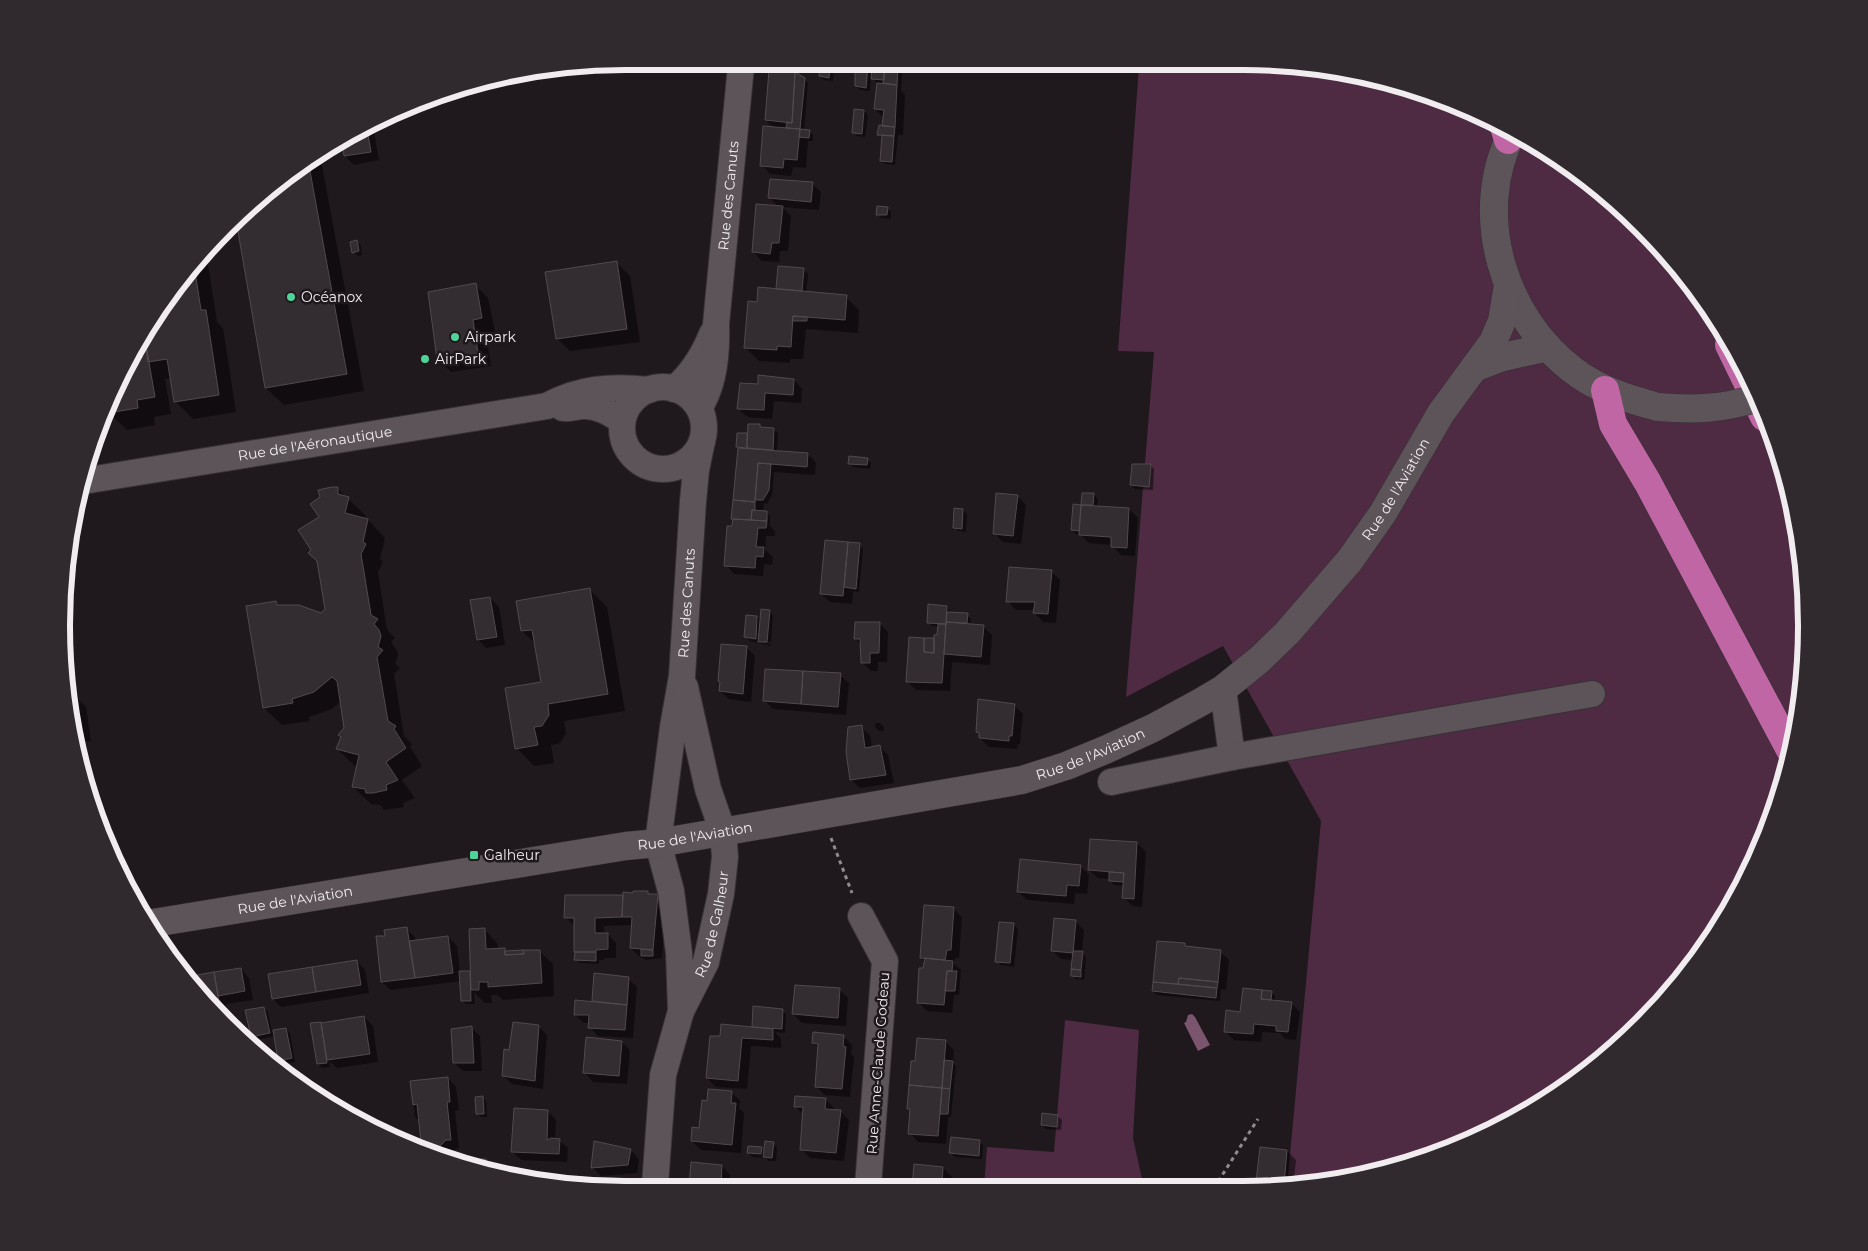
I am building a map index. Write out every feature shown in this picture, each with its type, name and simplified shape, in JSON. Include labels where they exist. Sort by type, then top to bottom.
[{"type":"highway","points":[[1605,390],[1613,424],[1648,483],[1785,741]]},
{"type":"street","name":"Rue des Canuts","points":[[699,408],[706,398],[717,353],[716,324],[742,70]]},
{"type":"street","points":[[1507,137],[1498,174],[1494,202],[1496,244],[1508,285],[1525,318],[1548,348],[1574,371],[1605,390],[1631,400],[1658,407],[1684,409],[1711,408],[1750,400]]},
{"type":"street","name":"Rue de l'Aviation","points":[[157,923],[626,846],[658,843],[1022,780],[1066,766],[1153,728],[1223,689],[1259,660],[1287,633],[1350,560],[1383,513],[1441,413],[1493,342],[1502,320],[1508,285]]},
{"type":"street","name":"Rue des Canuts","points":[[661,389],[683,382],[706,349],[716,324]]},
{"type":"street","points":[[1474,368],[1503,357],[1548,348]]},
{"type":"street","name":"Rue de l'Aéronautique","points":[[547,406],[564,397],[580,392],[621,387],[661,389]]},
{"type":"street","points":[[661,389],[692,400],[699,408],[704,430],[702,441],[693,456],[680,466],[670,469],[659,469],[648,466],[630,453],[622,432],[622,421],[631,402],[639,395],[661,389]]},
{"type":"street","name":"Rue de l'Aéronautique","points":[[90,480],[547,406],[566,409],[583,406],[597,408],[608,411],[622,421]]},
{"type":"street","name":"Rue des Canuts","points":[[658,843],[673,727],[682,676],[693,501],[696,470],[702,441]]},
{"type":"street","name":"Rue des Canuts","points":[[682,676],[708,789],[723,832]]},
{"type":"street","points":[[1223,689],[1232,757]]},
{"type":"street","points":[[1111,782],[1232,757],[1592,694]]},
{"type":"street","name":"Rue de Galheur","points":[[655,1181],[663,1075],[681,1011],[706,962],[721,894],[725,857],[723,832]]},
{"type":"street","name":"Rue de Galheur","points":[[658,843],[671,891],[678,953],[681,1011]]},
{"type":"street","name":"Rue Anne-Claude Godeau","points":[[861,916],[885,960],[868,1181]]},
{"type":"path","points":[[822,814],[861,916]]},
{"type":"path","points":[[1218,1181],[1258,1119]]},
{"type":"shaded area","points":[[1139,70],[1279,71],[1351,81],[1421,99],[1488,127],[1520,144],[1581,185],[1635,233],[1683,287],[1724,348],[1756,413],[1769,447],[1787,517],[1797,589],[1798,626],[1797,662],[1787,734],[1769,804],[1756,838],[1724,903],[1704,934],[1660,992],[1635,1018],[1581,1066],[1551,1087],[1520,1107],[1455,1139],[1421,1152],[1386,1162],[1351,1170],[1288,1179],[1321,821],[1223,646],[1126,697],[1154,352],[1118,351]]},
{"type":"shaded area","points":[[1192,1014],[1210,1045],[1198,1051],[1184,1023],[1188,1015]]},
{"type":"shaded area","points":[[1065,1020],[1139,1030],[1133,1138],[1142,1181],[984,1181],[987,1147],[1054,1152]]},
{"type":"building","points":[[769,70],[795,72],[792,123],[765,120]]},
{"type":"building","points":[[820,70],[830,70],[829,78],[819,76]]},
{"type":"building","points":[[855,70],[868,70],[866,88],[855,86]]},
{"type":"building","points":[[872,70],[885,70],[884,80],[871,79]]},
{"type":"building","points":[[885,70],[898,70],[897,85],[883,83]]},
{"type":"building","points":[[795,72],[805,78],[800,129],[786,128],[787,122],[792,123]]},
{"type":"building","points":[[877,83],[897,85],[895,127],[882,126],[884,110],[874,109]]},
{"type":"building","points":[[854,109],[864,110],[862,134],[852,133]]},
{"type":"building","points":[[879,125],[895,127],[894,136],[877,135]]},
{"type":"building","points":[[763,126],[800,129],[797,160],[784,159],[783,168],[760,166]]},
{"type":"building","points":[[800,129],[810,130],[809,138],[799,137]]},
{"type":"building","points":[[368,133],[371,152],[344,156],[343,147]]},
{"type":"building","points":[[882,135],[894,136],[892,162],[880,161]]},
{"type":"building","name":"Océanox","points":[[310,169],[347,374],[265,388],[237,229],[259,208]]},
{"type":"building","points":[[770,179],[813,182],[811,202],[768,198]]},
{"type":"building","points":[[756,204],[783,206],[779,243],[772,243],[770,254],[752,252]]},
{"type":"building","points":[[877,206],[888,207],[887,215],[876,215]]},
{"type":"building","points":[[357,240],[359,251],[352,253],[350,242]]},
{"type":"building","points":[[617,261],[627,329],[556,339],[545,272]]},
{"type":"building","points":[[778,266],[804,268],[802,291],[776,289]]},
{"type":"building","points":[[195,274],[201,310],[206,310],[219,395],[174,402],[167,359],[148,362],[146,345]]},
{"type":"building","name":"Airpark","points":[[476,283],[482,318],[473,320],[478,353],[437,360],[428,292]]},
{"type":"building","points":[[758,287],[847,295],[845,320],[793,316],[791,347],[777,346],[777,350],[744,348],[748,301],[757,302]]},
{"type":"building","points":[[793,316],[807,317],[807,321],[792,321]]},
{"type":"building","points":[[146,345],[155,397],[137,400],[138,408],[112,412]]},
{"type":"building","points":[[758,375],[794,379],[793,395],[765,393],[764,410],[737,409],[740,383],[758,384]]},
{"type":"building","points":[[748,424],[760,424],[760,427],[774,428],[773,450],[747,448]]},
{"type":"building","points":[[737,433],[747,433],[747,448],[736,447]]},
{"type":"building","points":[[738,448],[808,453],[807,467],[758,463],[755,502],[733,500]]},
{"type":"building","points":[[849,456],[868,458],[867,465],[848,464]]},
{"type":"building","points":[[758,463],[771,464],[769,490],[763,500],[755,500]]},
{"type":"building","points":[[1132,464],[1151,464],[1149,487],[1130,485]]},
{"type":"building","points":[[338,487],[338,494],[349,497],[345,513],[368,519],[363,542],[366,544],[361,554],[371,615],[378,619],[374,624],[381,636],[378,647],[383,650],[377,657],[388,721],[396,726],[394,729],[406,748],[386,762],[398,780],[386,785],[387,790],[373,793],[366,793],[365,789],[352,787],[359,755],[336,749],[341,737],[338,735],[344,728],[337,681],[332,677],[314,692],[292,699],[293,703],[263,708],[246,606],[276,601],[277,605],[299,605],[321,613],[325,609],[317,561],[308,553],[311,550],[298,530],[319,517],[310,504],[320,497],[318,490]]},
{"type":"building","points":[[996,493],[1018,495],[1013,536],[993,534]]},
{"type":"building","points":[[1082,493],[1094,493],[1093,505],[1081,505]]},
{"type":"building","points":[[733,500],[755,502],[755,510],[752,510],[751,520],[731,519]]},
{"type":"building","points":[[1073,504],[1081,505],[1079,531],[1071,530]]},
{"type":"building","points":[[1081,505],[1129,508],[1127,548],[1111,547],[1111,537],[1079,535]]},
{"type":"building","points":[[954,508],[963,509],[962,529],[953,528]]},
{"type":"building","points":[[752,510],[767,511],[767,521],[751,520]]},
{"type":"building","points":[[733,519],[767,521],[766,528],[758,528],[756,547],[764,547],[763,557],[756,556],[755,568],[724,566],[727,526],[732,526]]},
{"type":"building","points":[[825,540],[848,542],[843,596],[820,594]]},
{"type":"building","points":[[848,542],[860,543],[856,589],[844,587]]},
{"type":"building","points":[[1009,567],[1052,570],[1048,614],[1033,613],[1035,602],[1006,602]]},
{"type":"building","points":[[590,588],[608,694],[548,704],[549,715],[542,726],[534,727],[538,745],[515,749],[505,688],[541,682],[532,630],[521,631],[516,601]]},
{"type":"building","points":[[490,597],[497,637],[477,640],[470,600]]},
{"type":"building","points":[[928,604],[947,606],[946,624],[927,623]]},
{"type":"building","points":[[761,609],[770,610],[767,642],[758,642]]},
{"type":"building","points":[[947,612],[968,613],[967,623],[946,622]]},
{"type":"building","points":[[746,615],[757,616],[756,639],[744,637]]},
{"type":"building","points":[[855,622],[880,622],[879,653],[870,653],[870,663],[861,663],[860,639],[854,639]]},
{"type":"building","points":[[946,622],[984,625],[981,657],[944,654]]},
{"type":"building","points":[[938,624],[946,624],[942,683],[906,682],[909,637],[924,638],[924,652],[934,653],[934,635],[937,635]]},
{"type":"building","points":[[924,638],[934,638],[934,653],[924,652]]},
{"type":"building","points":[[721,644],[747,646],[743,694],[719,691]]},
{"type":"building","points":[[765,669],[803,671],[801,704],[763,701]]},
{"type":"building","points":[[803,671],[841,673],[838,707],[801,704]]},
{"type":"building","points":[[978,699],[1015,704],[1012,736],[1009,736],[1009,741],[979,738],[979,733],[976,732]]},
{"type":"building","points":[[862,725],[865,748],[880,745],[886,775],[850,780],[846,752],[848,727]]},
{"type":"building","points":[[1090,839],[1137,842],[1134,899],[1122,898],[1124,873],[1088,870]]},
{"type":"building","points":[[1020,859],[1081,865],[1079,886],[1067,885],[1066,896],[1017,892]]},
{"type":"building","points":[[1109,872],[1124,873],[1123,882],[1109,881]]},
{"type":"building","points":[[633,891],[648,891],[648,894],[658,894],[653,950],[630,948],[632,917],[622,917],[623,892],[633,893]]},
{"type":"building","points":[[565,895],[623,895],[622,917],[595,918],[595,933],[608,933],[608,949],[596,950],[596,952],[574,952],[574,918],[564,918]]},
{"type":"building","points":[[924,905],[954,907],[951,950],[947,950],[945,960],[920,958]]},
{"type":"building","points":[[1054,918],[1076,920],[1073,953],[1051,951]]},
{"type":"building","points":[[999,922],[1014,923],[1010,963],[995,962]]},
{"type":"building","points":[[407,927],[415,978],[381,982],[376,936],[385,936],[384,930]]},
{"type":"building","points":[[485,928],[486,949],[505,948],[505,955],[524,954],[523,950],[540,950],[542,983],[488,987],[488,982],[479,982],[479,990],[471,990],[469,929]]},
{"type":"building","points":[[448,936],[453,973],[415,978],[409,941]]},
{"type":"building","points":[[1157,941],[1185,943],[1185,946],[1221,950],[1218,982],[1179,978],[1178,984],[1153,982]]},
{"type":"building","points":[[641,949],[653,950],[653,956],[641,956]]},
{"type":"building","points":[[523,950],[524,954],[505,955],[505,951]]},
{"type":"building","points":[[1073,951],[1083,951],[1081,970],[1071,969]]},
{"type":"building","points":[[575,952],[596,952],[596,961],[574,960]]},
{"type":"building","points":[[925,958],[953,961],[952,971],[947,971],[944,1005],[917,1003],[919,968],[923,968]]},
{"type":"building","points":[[357,960],[361,985],[316,992],[312,967]]},
{"type":"building","points":[[312,967],[316,992],[272,999],[268,974]]},
{"type":"building","points":[[241,968],[245,991],[218,996],[214,972]]},
{"type":"building","points":[[1071,969],[1081,970],[1081,977],[1071,976]]},
{"type":"building","points":[[459,971],[470,971],[471,1001],[461,1001]]},
{"type":"building","points":[[947,971],[957,971],[955,991],[945,991]]},
{"type":"building","points":[[214,972],[220,1004],[208,992],[194,975]]},
{"type":"building","points":[[594,973],[629,977],[627,1005],[592,1001]]},
{"type":"building","points":[[1179,978],[1218,982],[1217,988],[1178,984]]},
{"type":"building","points":[[1153,982],[1217,988],[1216,998],[1152,991]]},
{"type":"building","points":[[795,985],[840,988],[838,1018],[792,1014]]},
{"type":"building","points":[[1243,988],[1262,990],[1261,999],[1292,1002],[1288,1032],[1276,1031],[1276,1026],[1254,1024],[1253,1034],[1224,1032],[1226,1010],[1240,1012]]},
{"type":"building","points":[[1262,990],[1272,991],[1271,1000],[1261,999]]},
{"type":"building","points":[[575,1000],[627,1005],[625,1030],[588,1028],[589,1015],[574,1015]]},
{"type":"building","points":[[753,1006],[783,1009],[782,1029],[752,1027]]},
{"type":"building","points":[[264,1007],[270,1033],[252,1037],[245,1010]]},
{"type":"building","points":[[364,1016],[370,1054],[327,1060],[321,1023]]},
{"type":"building","points":[[321,1022],[327,1063],[317,1064],[310,1023]]},
{"type":"building","points":[[513,1022],[539,1025],[535,1081],[502,1076],[504,1049],[509,1050]]},
{"type":"building","points":[[721,1024],[773,1029],[773,1040],[742,1038],[738,1081],[706,1078],[710,1036],[720,1036]]},
{"type":"building","points":[[472,1026],[474,1063],[453,1063],[451,1029]]},
{"type":"building","points":[[286,1028],[292,1058],[280,1061],[278,1058],[273,1030]]},
{"type":"building","points":[[813,1032],[844,1035],[843,1046],[846,1047],[842,1089],[815,1087],[818,1044],[812,1043]]},
{"type":"building","points":[[586,1037],[622,1041],[619,1076],[583,1073]]},
{"type":"building","points":[[917,1038],[946,1040],[942,1088],[909,1085],[911,1061],[915,1061]]},
{"type":"building","points":[[944,1060],[953,1061],[950,1089],[942,1088]]},
{"type":"building","points":[[448,1077],[450,1102],[447,1102],[451,1140],[446,1140],[440,1146],[433,1147],[421,1142],[417,1104],[413,1105],[410,1081]]},
{"type":"building","points":[[909,1085],[942,1088],[938,1136],[908,1134],[910,1109],[907,1109]]},
{"type":"building","points":[[942,1088],[950,1089],[948,1114],[940,1114]]},
{"type":"building","points":[[708,1089],[732,1091],[731,1103],[736,1103],[732,1145],[691,1141],[692,1127],[699,1128],[702,1100],[707,1101]]},
{"type":"building","points":[[483,1096],[484,1114],[476,1114],[475,1097]]},
{"type":"building","points":[[795,1096],[826,1098],[825,1109],[841,1110],[836,1153],[800,1150],[803,1107],[794,1107]]},
{"type":"building","points":[[514,1108],[548,1110],[547,1140],[551,1138],[560,1139],[559,1154],[511,1152]]},
{"type":"building","points":[[1042,1113],[1058,1115],[1057,1127],[1041,1125]]},
{"type":"building","points":[[951,1137],[980,1140],[979,1156],[949,1153]]},
{"type":"building","points":[[594,1141],[631,1149],[628,1165],[591,1168]]},
{"type":"building","points":[[765,1141],[774,1142],[772,1158],[763,1157]]},
{"type":"building","points":[[748,1146],[762,1147],[761,1154],[747,1153]]},
{"type":"building","points":[[1260,1147],[1287,1150],[1285,1179],[1256,1181]]},
{"type":"building","points":[[478,1159],[486,1159],[486,1163],[482,1162]]},
{"type":"building","points":[[691,1162],[722,1165],[721,1181],[689,1181]]},
{"type":"building","points":[[914,1164],[943,1167],[942,1181],[913,1181]]},
{"type":"place","name":"Océanox","points":[[291,297]]},
{"type":"place","name":"Airpark","points":[[455,337]]},
{"type":"place","name":"AirPark","points":[[425,359]]},
{"type":"place","name":"Galheur","points":[[474,855]]}]
